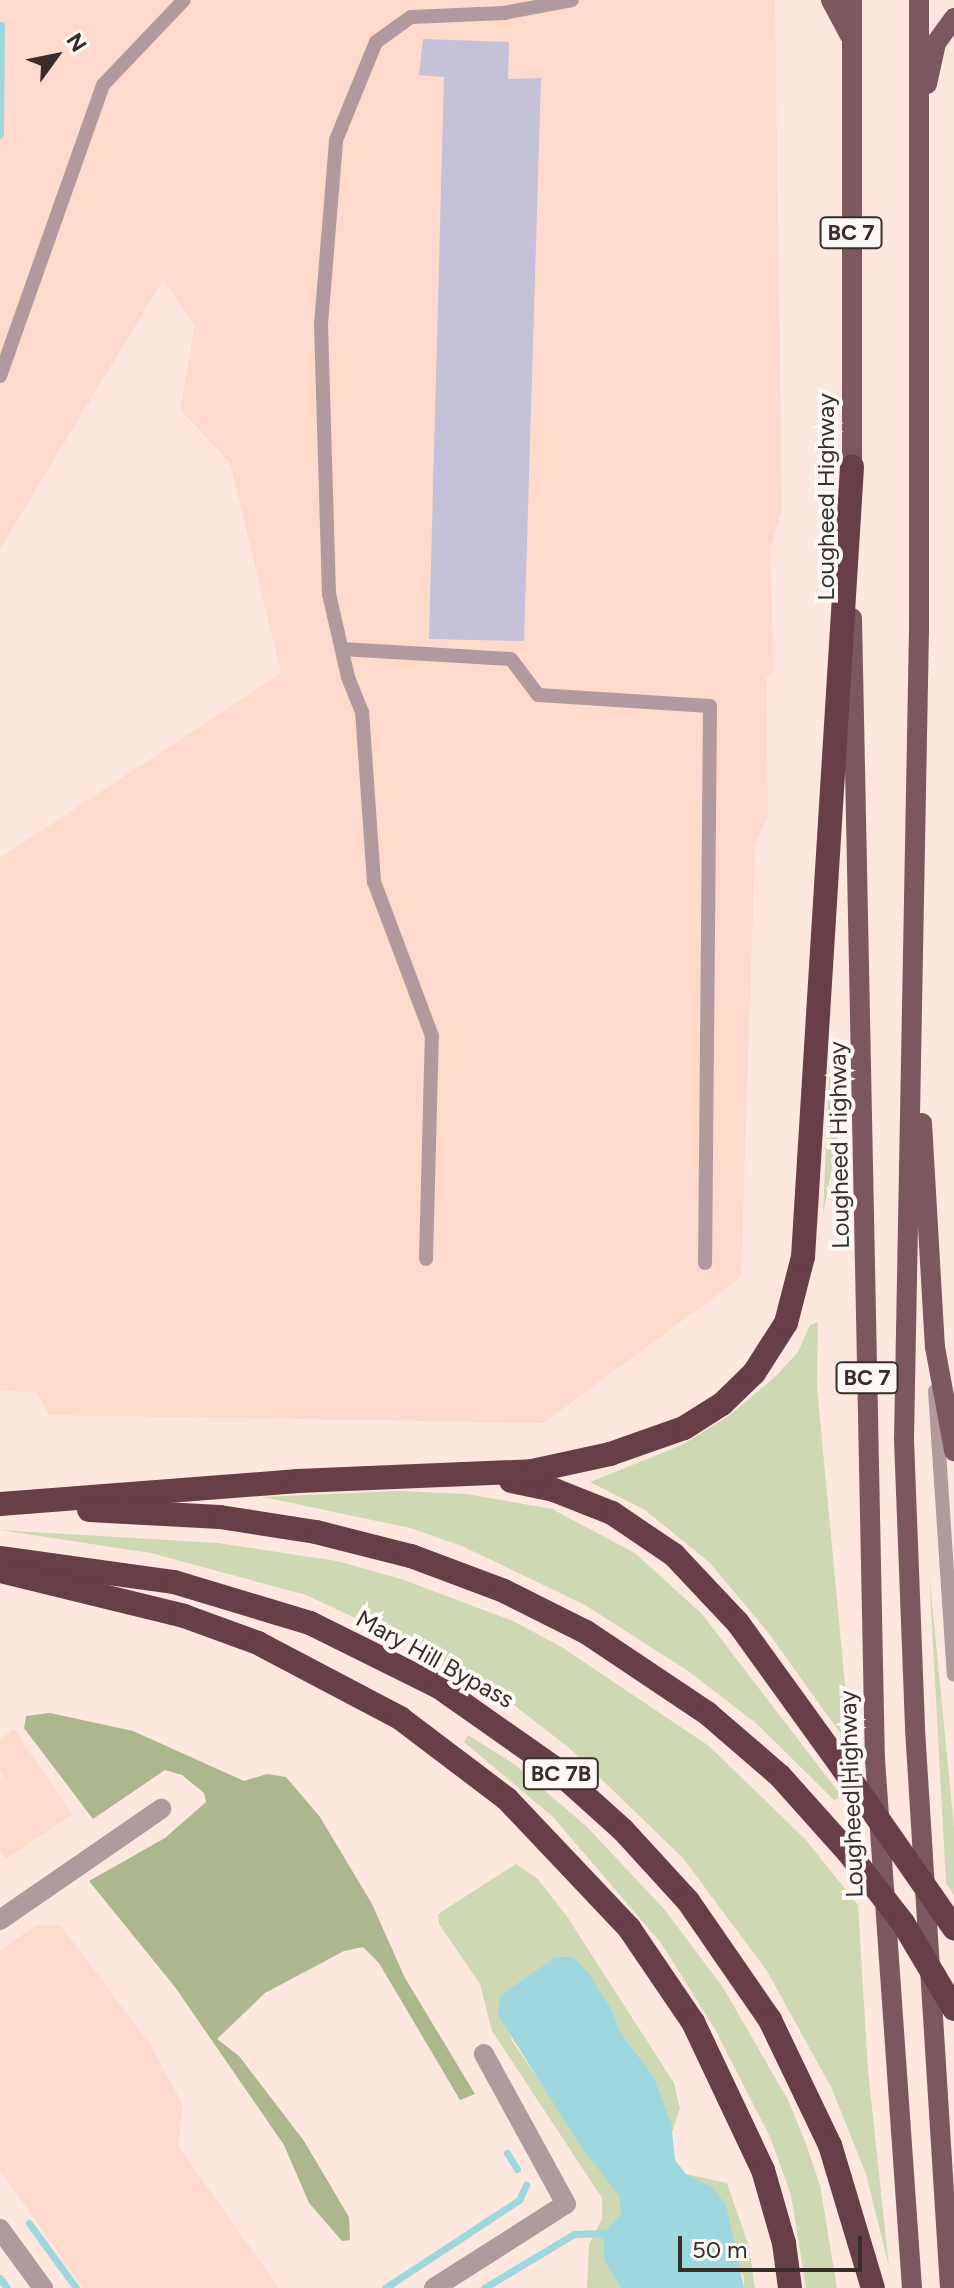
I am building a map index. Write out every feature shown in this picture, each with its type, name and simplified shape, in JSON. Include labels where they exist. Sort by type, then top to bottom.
[{"type":"highway","points":[[0,1507],[298,1481],[465,1476],[548,1468],[642,1445],[684,1428],[740,1390],[786,1323],[800,1282],[809,1199],[852,467]]},
{"type":"highway","points":[[465,1476],[554,1490],[612,1513],[657,1541],[738,1623],[954,1928]]},
{"type":"highway","points":[[0,1507],[174,1513],[268,1523],[411,1556],[504,1591],[586,1632],[707,1713],[780,1776],[848,1852],[903,1923],[954,2009]]},
{"type":"highway","name":"Mary Hill Bypass","points":[[0,1558],[174,1582],[310,1623],[439,1687],[553,1767],[623,1830],[680,1892],[770,2020],[830,2145],[873,2288]]},
{"type":"highway","points":[[0,1571],[184,1616],[258,1643],[400,1718],[507,1799],[629,1928],[693,2022],[763,2170],[784,2243],[790,2288]]},
{"type":"main road","points":[[831,0],[851,36]]},
{"type":"main road","name":"Lougheed Highway","points":[[852,0],[852,467],[875,1759],[912,2288]]},
{"type":"main road","name":"BC 7","points":[[919,0],[919,629],[904,1440],[915,1745],[950,2288]]},
{"type":"main road","points":[[918,123],[936,43],[954,18]]},
{"type":"main road","points":[[913,871],[926,1246],[935,1347],[954,1451]]},
{"type":"street","points":[[0,1920],[161,1809]]},
{"type":"street","points":[[434,2288],[566,2204],[484,2054]]},
{"type":"street","points":[[0,2229],[43,2288]]},
{"type":"lane","points":[[0,376],[103,85],[184,0]]},
{"type":"lane","points":[[426,1259],[432,1036],[374,882],[362,712],[329,594],[321,324],[336,140],[376,42],[411,17],[504,13],[572,0]]},
{"type":"lane","points":[[342,649],[511,659],[538,695],[710,706],[705,1263]]},
{"type":"lane","points":[[926,1246],[954,1674]]},
{"type":"shaded area","points":[[0,0],[775,0],[782,511],[770,549],[774,672],[766,679],[768,814],[755,846],[741,1277],[544,1423],[49,1415],[37,1393],[0,1390],[0,858],[281,673],[230,463],[180,409],[195,325],[163,280],[0,549]]},
{"type":"shaded area","points":[[14,1729],[72,1814],[6,1859],[0,1850],[0,1782],[5,1778],[0,1770],[0,1739]]},
{"type":"shaded area","points":[[37,1925],[61,1926],[151,2046],[183,2105],[178,2146],[279,2288],[83,2288],[0,2170],[0,1950]]},
{"type":"green space","points":[[834,1042],[840,1125],[823,1214],[830,1057]]},
{"type":"green space","points":[[818,1322],[817,1387],[851,1748],[767,1631],[710,1563],[645,1510],[590,1482],[682,1445],[730,1415],[777,1375],[798,1352],[810,1325]]},
{"type":"green space","points":[[398,1491],[467,1494],[552,1509],[635,1553],[702,1614],[843,1798],[834,1800],[757,1724],[688,1671],[585,1605],[462,1546],[410,1528],[263,1497]]},
{"type":"green space","points":[[0,1530],[218,1543],[337,1561],[401,1579],[513,1621],[560,1646],[709,1746],[806,1840],[858,1905],[868,2070],[889,2267],[866,2174],[832,2089],[767,1971],[683,1858],[568,1747],[501,1695],[434,1655],[306,1595],[151,1553]]},
{"type":"green space","points":[[929,1572],[954,1827],[954,1895],[946,1883]]},
{"type":"green space","points":[[50,1713],[133,1731],[244,1781],[267,1774],[286,1777],[320,1817],[372,1904],[405,1978],[475,2094],[460,2100],[379,1963],[363,1947],[344,1951],[265,1993],[217,2039],[239,2056],[304,2141],[349,2217],[350,2240],[342,2241],[309,2203],[284,2145],[175,1987],[89,1881],[165,1838],[206,1802],[204,1793],[182,1775],[165,1770],[93,1819],[24,1728],[26,1716]]},
{"type":"green space","points":[[468,1735],[514,1764],[587,1827],[665,1910],[724,1989],[788,2100],[805,2141],[820,2185],[837,2288],[806,2288],[791,2195],[770,2137],[716,2031],[661,1943],[553,1817],[464,1742]]},
{"type":"green space","points":[[516,1864],[538,1879],[568,1918],[674,2083],[680,2109],[669,2141],[671,2122],[654,2077],[618,2029],[613,2012],[538,1970],[500,1996],[512,2041],[619,2196],[621,2214],[603,2233],[604,2260],[621,2288],[587,2288],[589,2244],[602,2219],[602,2198],[492,2031],[480,1984],[439,1924],[438,1914]]},
{"type":"green space","points":[[686,2174],[727,2183],[749,2247],[755,2288],[744,2288],[744,2277]]},
{"type":"water","points":[[555,1957],[573,1957],[589,1974],[613,2012],[618,2029],[654,2077],[671,2122],[675,2160],[686,2174],[713,2188],[726,2205],[744,2288],[621,2288],[604,2260],[603,2233],[621,2214],[619,2196],[580,2145],[498,2015],[500,1996]]},
{"type":"building","points":[[423,39],[509,42],[508,79],[541,78],[524,641],[429,639],[444,77],[419,75]]},
{"type":"waterway","points":[[0,135],[1,25]]},
{"type":"waterway","points":[[507,2153],[517,2169]]},
{"type":"waterway","points":[[385,2288],[519,2200],[526,2185]]},
{"type":"waterway","points":[[29,2223],[76,2288]]},
{"type":"waterway","points":[[484,2288],[574,2234],[603,2233]]},
{"type":"waterway","points":[[0,2278],[7,2288]]}]
